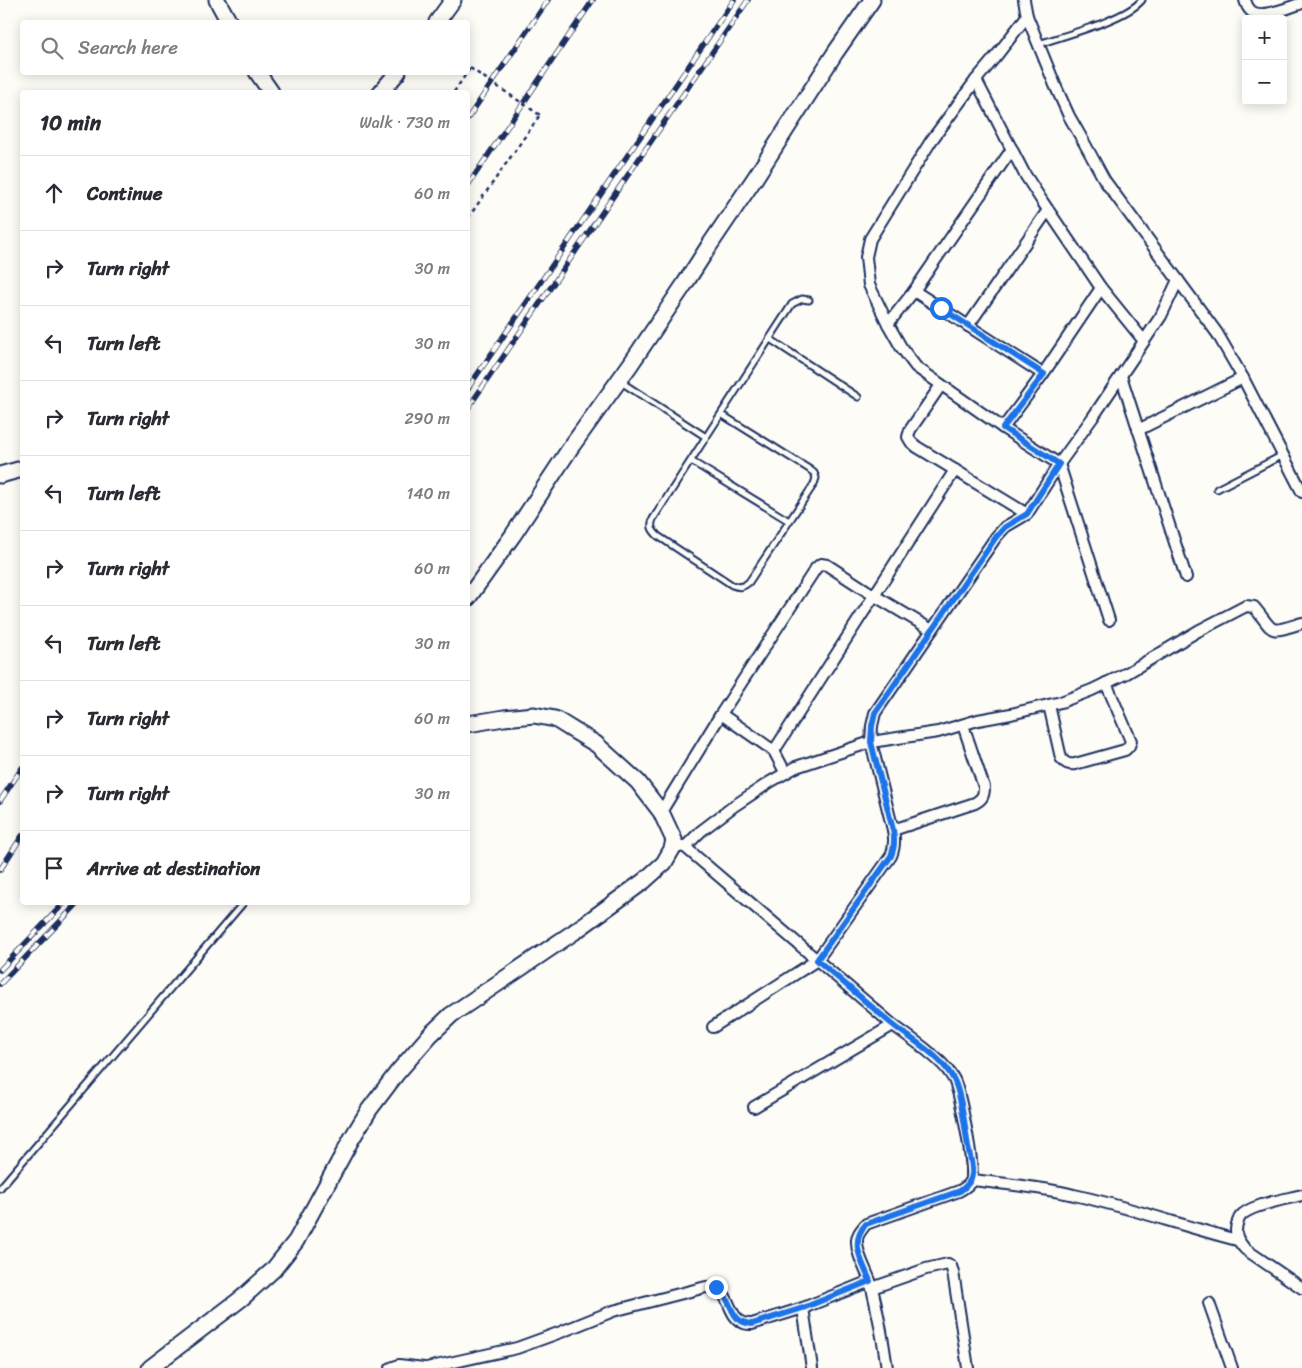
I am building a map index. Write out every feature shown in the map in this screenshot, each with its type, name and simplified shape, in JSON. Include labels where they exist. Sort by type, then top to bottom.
[{"type":"street","points":[[217,0],[228,20]]},
{"type":"street","points":[[438,20],[453,0]]},
{"type":"street","points":[[470,595],[684,285],[872,0]]},
{"type":"street","points":[[1024,0],[1027,16],[1069,116],[1106,181],[1217,333],[1243,378],[1302,492]]},
{"type":"street","points":[[1245,0],[1250,10],[1256,14],[1266,14],[1302,3]]},
{"type":"street","points":[[1027,16],[931,141],[870,239],[866,257],[869,285],[888,324],[916,367],[1003,428],[1059,464],[1109,620]]},
{"type":"street","points":[[258,75],[269,90]]},
{"type":"street","points":[[383,90],[395,75]]},
{"type":"street","points":[[976,80],[1024,173],[1101,288],[1144,341]]},
{"type":"street","points":[[888,324],[914,291],[1012,148]]},
{"type":"street","points":[[968,326],[1048,210]]},
{"type":"street","points":[[713,1027],[817,960],[891,856],[895,839],[871,742],[875,713],[996,537],[1005,527],[1027,514],[1059,464],[1161,316],[1178,280]]},
{"type":"street","points":[[1003,428],[1044,374],[1101,288]]},
{"type":"street","points":[[914,291],[1044,374]]},
{"type":"street","points":[[1121,376],[1186,578]]},
{"type":"street","points":[[1138,430],[1243,378]]},
{"type":"street","points":[[941,385],[910,430],[908,437],[910,442],[1027,514]]},
{"type":"street","points":[[0,475],[20,470]]},
{"type":"street","points":[[774,751],[955,470]]},
{"type":"street","points":[[661,812],[721,714],[816,568],[821,564],[827,565],[932,630]]},
{"type":"street","points":[[150,1368],[242,1298],[273,1270],[296,1241],[369,1110],[397,1073],[430,1035],[451,1015],[574,932],[644,881],[664,863],[672,849],[785,772],[796,766],[871,742],[938,732],[1061,702],[1126,673],[1198,631],[1246,606],[1254,607],[1270,629],[1277,631],[1302,624]]},
{"type":"street","points":[[1048,705],[1061,758],[1065,762],[1075,764],[1125,750],[1130,746],[1131,741],[1106,683]]},
{"type":"street","points":[[721,714],[774,751],[785,772]]},
{"type":"street","points":[[470,724],[534,715],[555,719],[596,744],[638,782],[661,812],[674,840],[679,846],[948,1070],[955,1082],[959,1097],[972,1167],[972,1180],[960,1191],[866,1224],[860,1230],[857,1240],[858,1250],[871,1284],[881,1327],[887,1368]]},
{"type":"street","points":[[893,830],[975,803],[981,799],[984,794],[984,787],[963,725]]},
{"type":"street","points":[[754,1107],[893,1025]]},
{"type":"street","points":[[972,1180],[1073,1194],[1237,1240],[1245,1249],[1302,1288]]},
{"type":"street","points":[[1237,1240],[1236,1228],[1239,1218],[1247,1210],[1302,1195]]},
{"type":"street","points":[[391,1368],[398,1365],[426,1368],[517,1348],[613,1312],[706,1287],[716,1287],[739,1320],[752,1324],[871,1284],[948,1264],[953,1272],[968,1368]]},
{"type":"street","points":[[1209,1303],[1232,1368]]},
{"type":"street","points":[[803,1308],[812,1368]]},
{"type":"lane","points":[[1038,44],[1110,20],[1127,12],[1142,0]]},
{"type":"lane","points":[[721,414],[809,469],[816,478],[814,484],[749,582],[739,588],[658,536],[653,532],[651,525],[653,519],[792,304],[802,299],[809,300]]},
{"type":"lane","points":[[770,339],[858,397]]},
{"type":"lane","points":[[619,380],[706,437]]},
{"type":"lane","points":[[1217,489],[1283,455]]},
{"type":"lane","points":[[691,460],[790,521]]},
{"type":"lane","points":[[0,1188],[241,905]]},
{"type":"path","points":[[470,68],[540,115],[470,215]]},
{"type":"path","points":[[455,90],[465,75]]},
{"type":"railway","points":[[470,115],[548,0]]},
{"type":"railway","points":[[470,182],[593,0]]},
{"type":"railway","points":[[470,385],[734,0]]},
{"type":"railway","points":[[470,405],[748,0]]},
{"type":"railway","points":[[0,801],[20,771]]},
{"type":"railway","points":[[0,870],[20,839]]},
{"type":"railway","points":[[0,970],[62,905]]},
{"type":"railway","points":[[0,984],[76,905]]},
{"type":"route","points":[[716,1287],[739,1320],[752,1324],[803,1308],[870,1281],[858,1250],[857,1240],[860,1230],[866,1224],[960,1191],[972,1180],[972,1167],[959,1097],[955,1082],[948,1070],[817,960],[891,856],[894,848],[895,839],[871,742],[875,713],[973,568],[1005,527],[1027,514],[1059,464],[1003,428],[1044,374],[941,308]]}]
